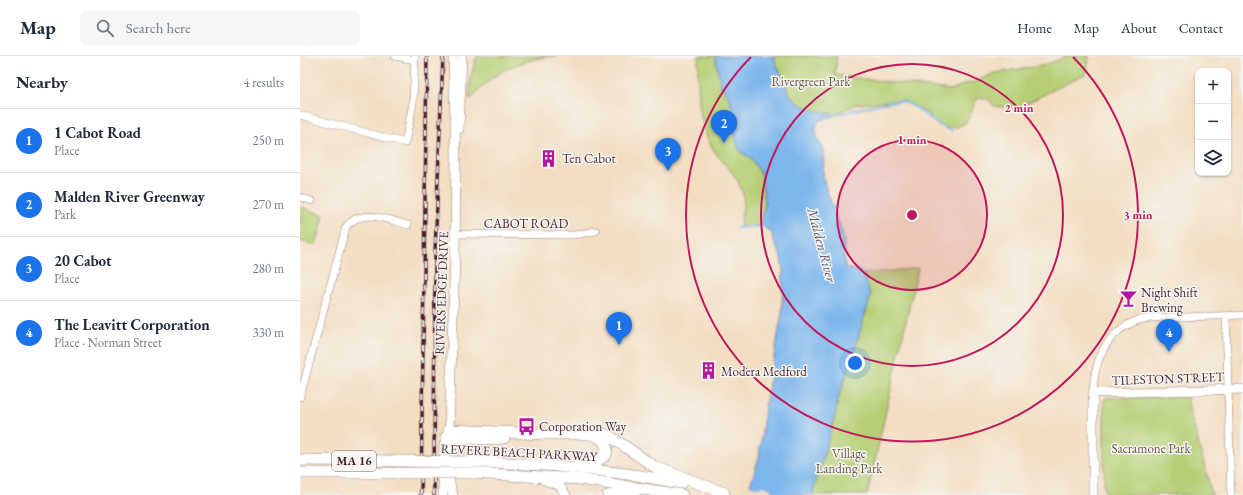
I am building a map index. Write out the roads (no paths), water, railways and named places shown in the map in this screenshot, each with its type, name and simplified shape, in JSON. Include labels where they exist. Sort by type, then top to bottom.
[{"type":"highway","points":[[449,436],[489,439],[544,434],[608,435],[657,468],[729,494]]},
{"type":"highway","points":[[550,466],[593,462],[604,458],[607,451],[604,441],[596,436],[584,434]]},
{"type":"highway","name":"REVERE BEACH PARKWAY","points":[[303,459],[472,462],[550,466],[652,478],[729,494]]},
{"type":"highway","name":"REVERE BEACH PARKWAY","points":[[300,473],[507,474],[591,481],[679,494]]},
{"type":"main road","name":"RIVERS EDGE DRIVE","points":[[453,56],[456,157],[456,234],[449,436],[450,483],[453,495]]},
{"type":"main road","name":"RIVERS EDGE DRIVE","points":[[456,157],[460,118],[462,56]]},
{"type":"main road","name":"TILESTON STREET","points":[[1093,392],[1243,389]]},
{"type":"main road","points":[[1093,392],[1093,495]]},
{"type":"main road","name":"RIVERS EDGE DRIVE","points":[[443,495],[444,448],[449,436]]},
{"type":"main road","points":[[507,474],[554,482],[563,488],[566,495]]},
{"type":"main road","points":[[607,495],[639,491],[679,494]]},
{"type":"street","points":[[300,115],[405,143],[412,109],[415,58],[395,56]]},
{"type":"street","points":[[300,197],[312,200]]},
{"type":"street","points":[[300,397],[347,225],[356,219],[369,216],[408,225]]},
{"type":"street","name":"CABOT ROAD","points":[[456,234],[574,235],[596,231]]},
{"type":"street","points":[[1093,392],[1096,366],[1103,350],[1110,340],[1127,326],[1136,321],[1154,318],[1243,315]]},
{"type":"street","points":[[1226,316],[1231,495]]},
{"type":"street","points":[[300,364],[308,366]]},
{"type":"water","name":"Malden River","points":[[715,56],[773,56],[792,98],[798,103],[807,107],[836,115],[820,120],[816,129],[824,155],[824,181],[843,235],[844,260],[846,268],[859,270],[863,274],[871,295],[838,399],[835,416],[812,495],[747,495],[759,457],[765,406],[782,313],[783,269],[780,253],[776,247],[771,232],[761,225],[765,203],[761,173],[750,158],[740,151],[737,144],[734,131],[731,100],[721,86]]},
{"type":"waterway","points":[[833,115],[898,101],[910,104],[938,125],[952,131]]},
{"type":"waterway","points":[[735,228],[763,226]]},
{"type":"railway","points":[[421,495],[427,56]]},
{"type":"railway","points":[[434,495],[435,252],[443,56]]},
{"type":"place","name":"Malden River Greenway","points":[[724,143]]},
{"type":"place","name":"Ten Cabot","points":[[549,158]]},
{"type":"place","name":"20 Cabot","points":[[668,171]]},
{"type":"place","name":"Night Shift Brewing","points":[[1128,299]]},
{"type":"place","name":"1 Cabot Road","points":[[619,345]]},
{"type":"place","name":"The Leavitt Corporation","points":[[1169,352]]},
{"type":"place","name":"Modera Medford","points":[[708,371]]},
{"type":"place","name":"Corporation Way","points":[[526,426]]},
{"type":"park label","name":"Rivergreen Park","points":[[811,81]]},
{"type":"park label","name":"Sacramone Park","points":[[1151,448]]},
{"type":"park label","name":"Village Landing Park","points":[[849,460]]}]
